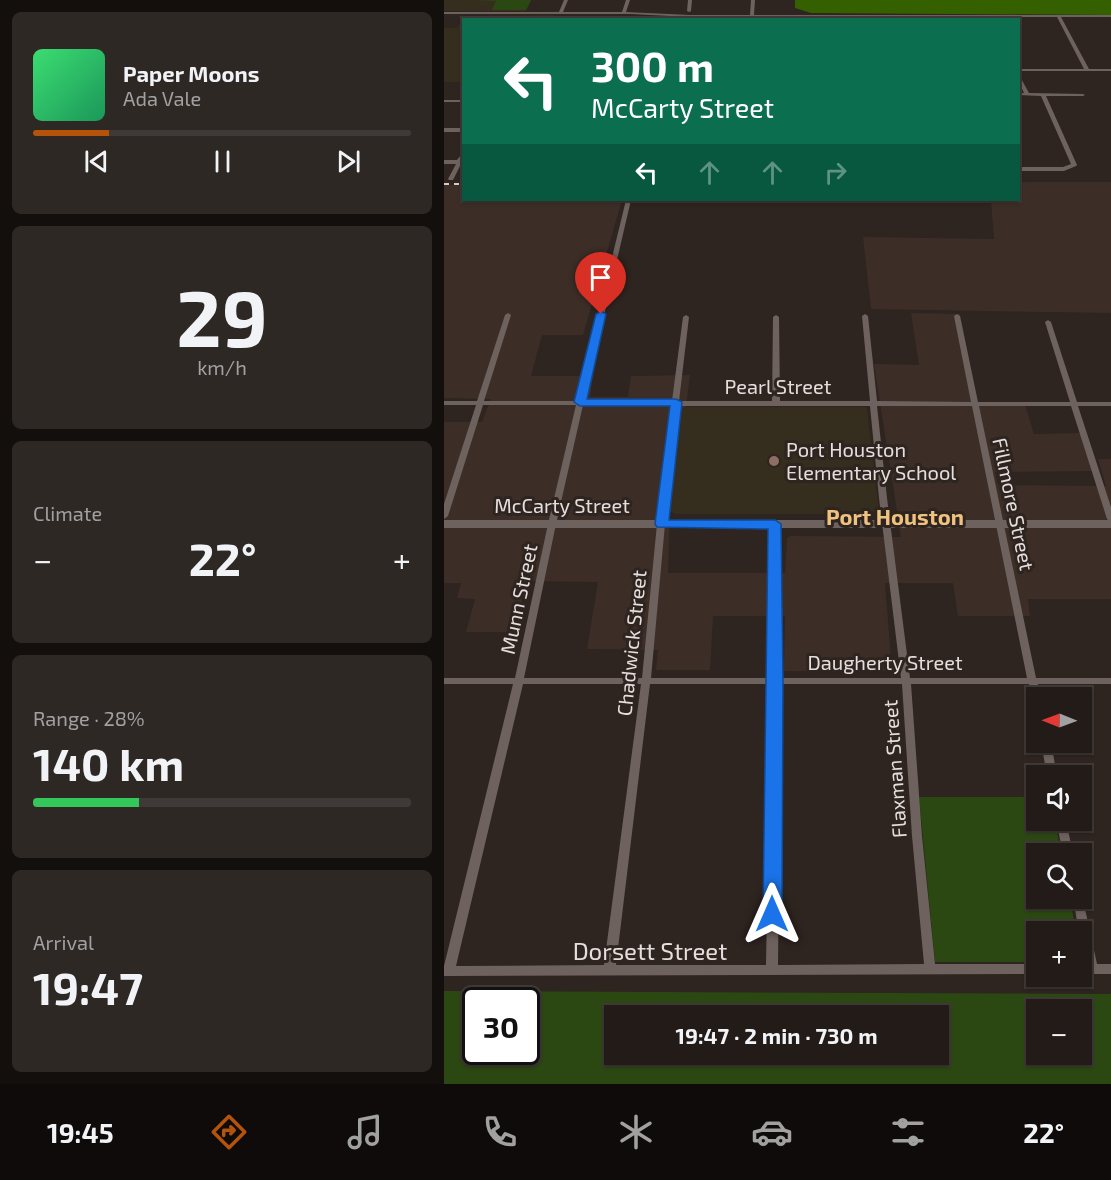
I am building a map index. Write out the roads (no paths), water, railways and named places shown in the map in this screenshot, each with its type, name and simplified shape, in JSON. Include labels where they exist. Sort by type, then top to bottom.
[{"type":"main road","name":"McCarty Street","points":[[444,524],[887,526],[1111,524]]},
{"type":"street","points":[[560,13],[566,0]]},
{"type":"street","points":[[624,13],[628,0]]},
{"type":"street","points":[[688,11],[690,0]]},
{"type":"street","points":[[752,15],[753,0]]},
{"type":"street","points":[[631,13],[688,11],[752,15]]},
{"type":"street","points":[[444,13],[631,13],[865,18],[1111,16]]},
{"type":"street","points":[[1058,16],[1087,70]]},
{"type":"street","points":[[1020,72],[1111,70]]},
{"type":"street","points":[[1020,77],[1027,93]]},
{"type":"street","points":[[1020,94],[1083,95]]},
{"type":"street","points":[[1020,169],[1072,167],[1074,162],[1043,95]]},
{"type":"street","points":[[444,101],[462,101]]},
{"type":"street","points":[[444,130],[462,130]]},
{"type":"street","points":[[444,162],[461,162],[452,179]]},
{"type":"street","name":"Munn Street","points":[[446,971],[519,681],[552,524],[628,201]]},
{"type":"street","points":[[444,516],[508,315]]},
{"type":"street","name":"Flaxman Street","points":[[865,316],[906,680],[917,836],[930,969]]},
{"type":"street","name":"Fillmore Street","points":[[957,316],[1034,687]]},
{"type":"street","name":"Chadwick Street","points":[[609,971],[646,682],[661,524],[686,317]]},
{"type":"street","points":[[776,317],[776,403]]},
{"type":"street","points":[[1048,322],[1111,519]]},
{"type":"street","name":"Pearl Street","points":[[444,403],[1111,404]]},
{"type":"street","points":[[772,970],[776,681],[775,524]]},
{"type":"street","name":"Daugherty Street","points":[[444,681],[1111,681]]},
{"type":"street","name":"Dorsett Street","points":[[446,971],[1026,969]]},
{"type":"street","points":[[1092,969],[1111,969]]},
{"type":"railway","points":[[444,184],[462,184]]},
{"type":"place","name":"Port Houston Elementary School","points":[[774,461]]},
{"type":"district","name":"Port Houston","points":[[895,516]]}]
